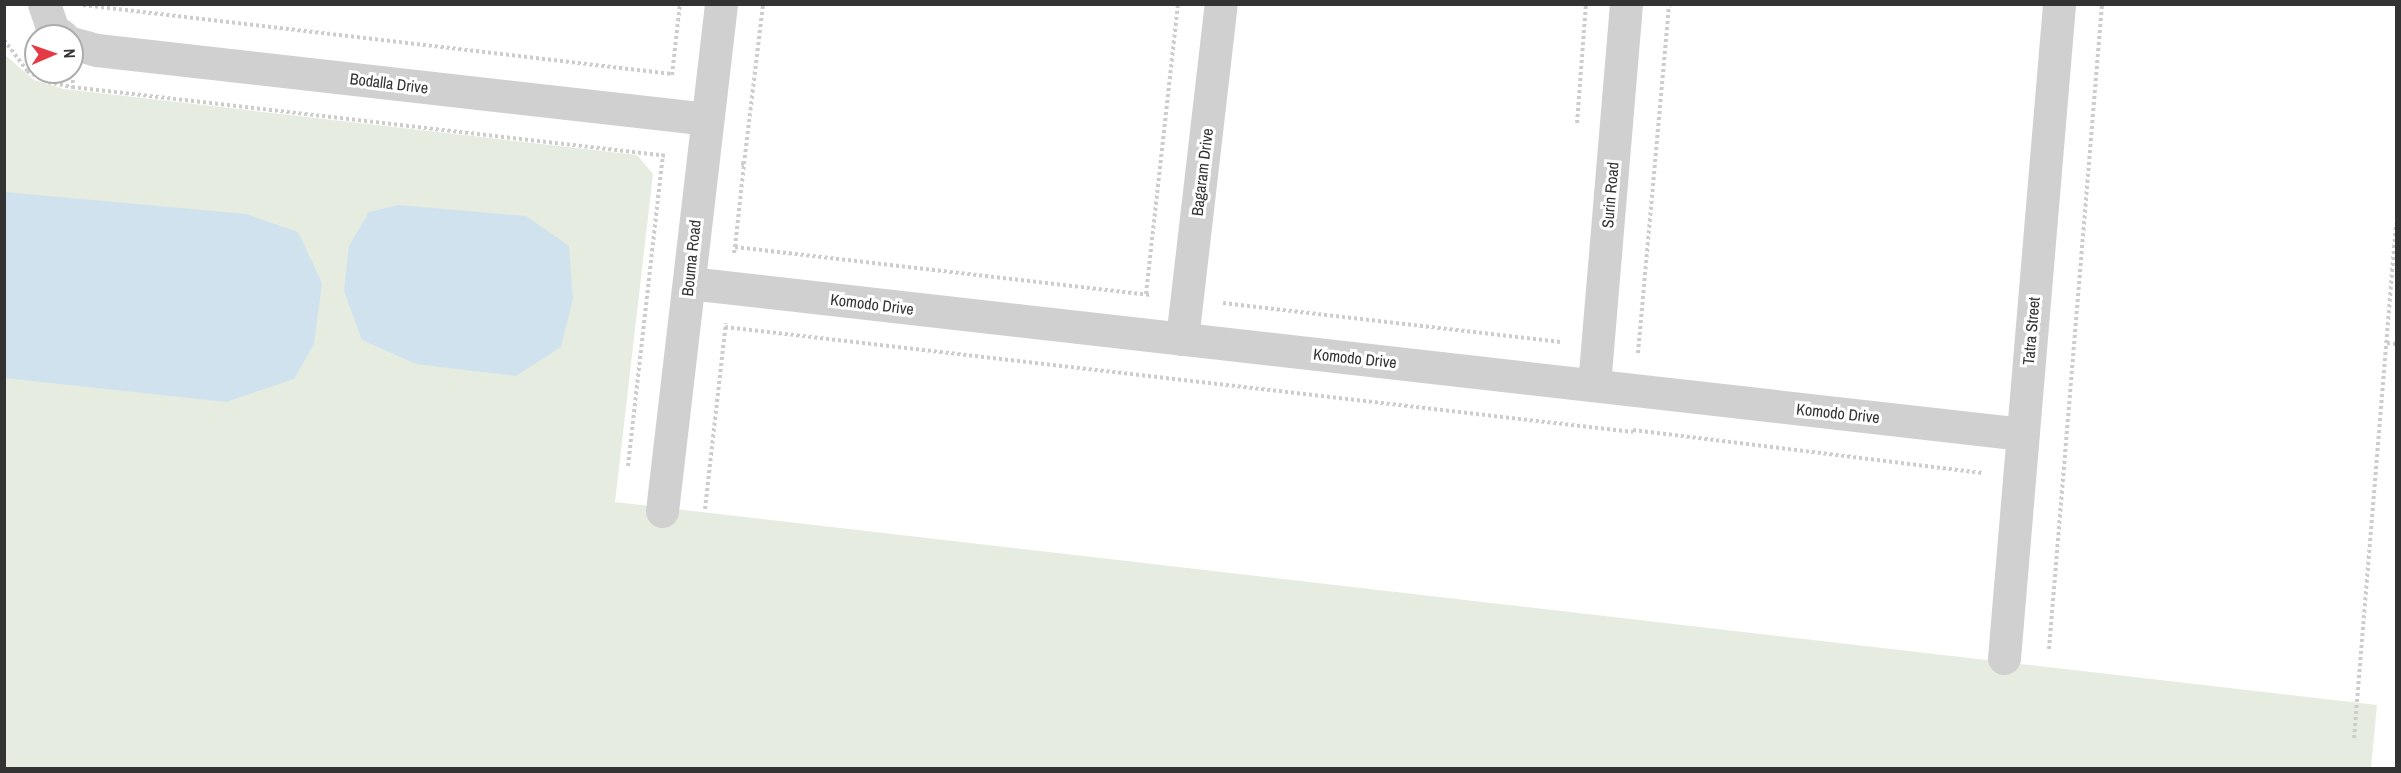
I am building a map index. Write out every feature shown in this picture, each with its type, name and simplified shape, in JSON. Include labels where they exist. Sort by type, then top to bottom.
[{"type":"street","points":[[44,4],[51,24]]},
{"type":"street","name":"Bouma Road","points":[[662,511],[721,4]]},
{"type":"street","name":"Bagaram Drive","points":[[1182,339],[1221,4]]},
{"type":"street","name":"Surin Road","points":[[1594,385],[1626,4]]},
{"type":"street","name":"Tatra Street","points":[[2004,658],[2058,4]]},
{"type":"street","name":"Bodalla Drive","points":[[84,44],[707,119]]},
{"type":"street","name":"Komodo Drive","points":[[688,283],[2022,434]]},
{"type":"path","points":[[77,4],[672,74]]},
{"type":"path","points":[[627,468],[680,4]]},
{"type":"path","points":[[735,246],[763,4]]},
{"type":"path","points":[[1146,294],[1178,4]]},
{"type":"path","points":[[2049,648],[2102,4]]},
{"type":"path","points":[[76,24],[82,5]]},
{"type":"path","points":[[4,40],[27,70],[48,82],[72,87],[702,161],[744,164]]},
{"type":"path","points":[[2354,738],[2397,224]]},
{"type":"path","points":[[644,318],[1217,387],[1633,432]]},
{"type":"path","points":[[2387,344],[2397,344]]},
{"type":"shaded area","points":[[4,54],[24,71],[24,84],[47,84],[64,89],[637,155],[653,174],[615,502],[2377,705],[2371,768],[5,768]]},
{"type":"water","points":[[4,192],[246,214],[298,232],[322,283],[314,344],[294,379],[226,402],[5,378]]},
{"type":"water","points":[[398,205],[526,216],[569,246],[573,299],[561,347],[516,376],[416,364],[362,340],[344,291],[349,246],[369,212]]}]
